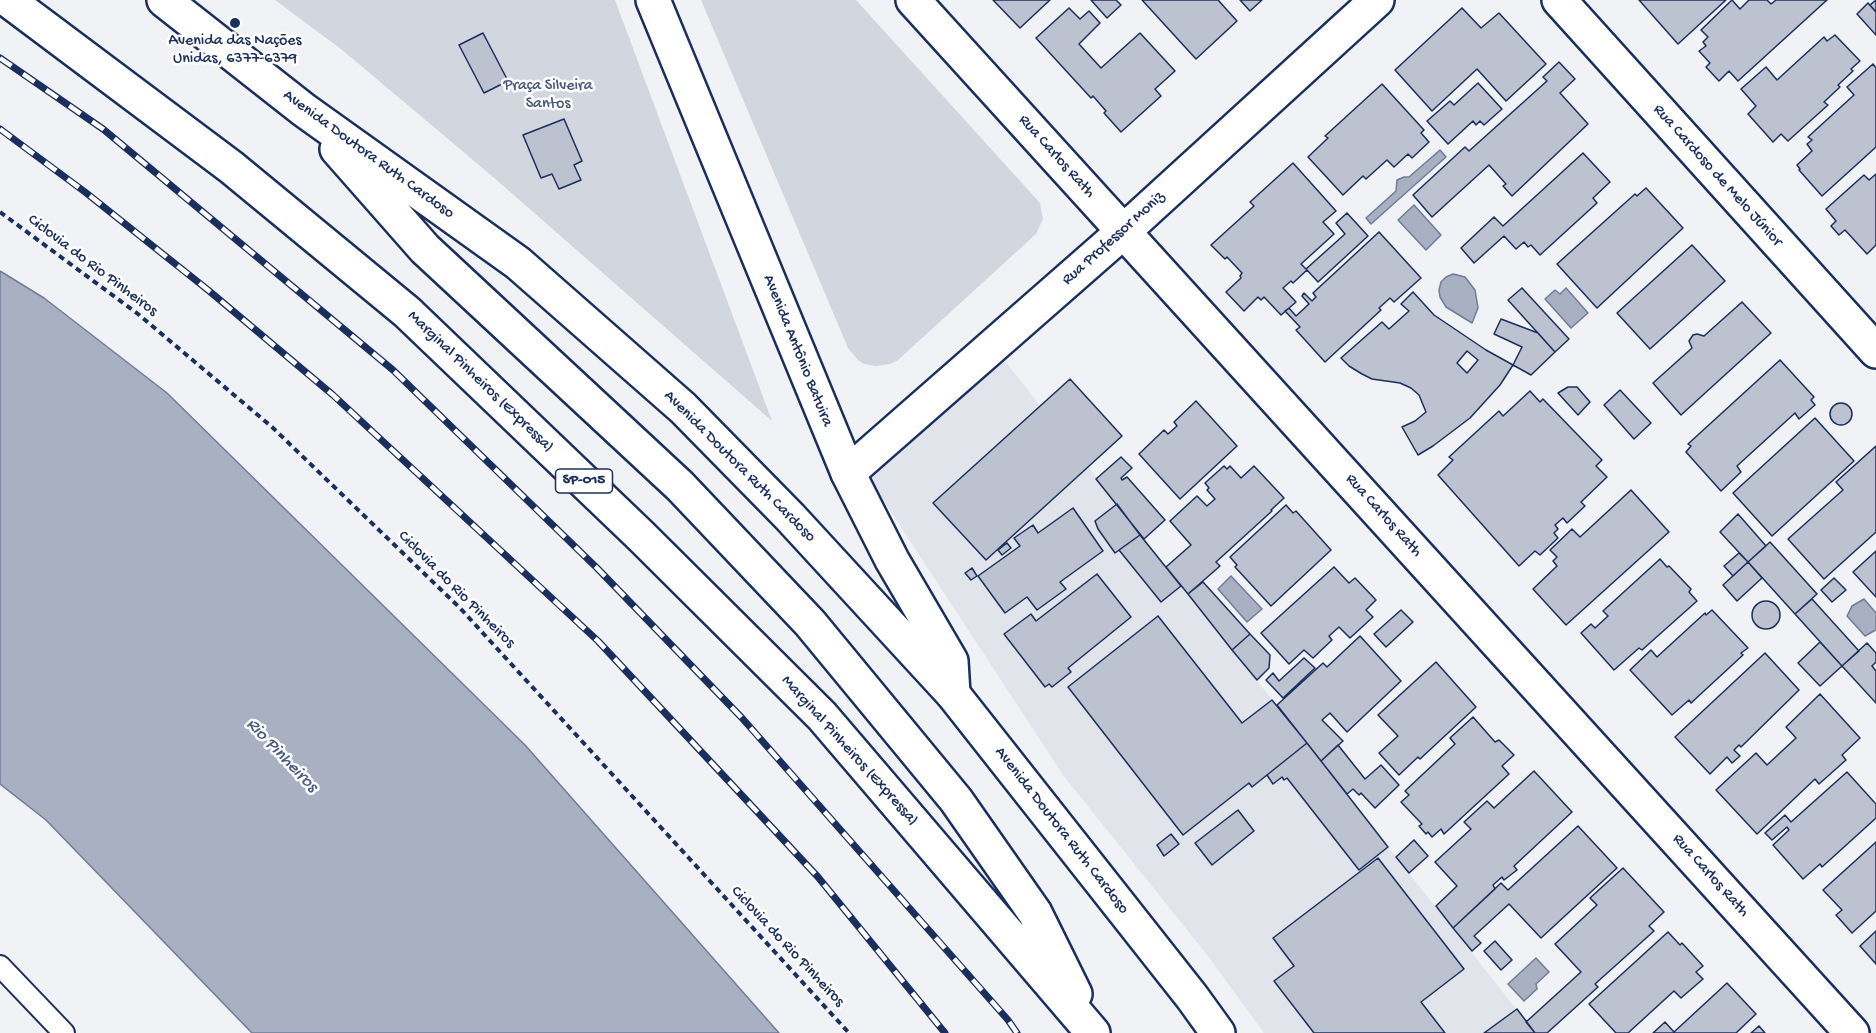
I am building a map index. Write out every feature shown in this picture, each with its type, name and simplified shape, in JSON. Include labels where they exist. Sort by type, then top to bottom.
[{"type":"main road","name":"Marginal Pinheiros (Expressa)","points":[[8,0],[231,167],[407,312],[641,536],[822,716],[1093,1032]]},
{"type":"main road","name":"Avenida Doutora Ruth Cardoso","points":[[164,0],[304,110],[518,263],[683,408],[790,517],[953,694],[1218,1033]]},
{"type":"main road","name":"Avenida Antônio Batuira","points":[[653,0],[848,473],[892,560],[951,661],[953,694]]},
{"type":"main road","name":"Rua Carlos Rath","points":[[913,0],[1852,1033]]},
{"type":"main road","name":"Rua Professor Moniz","points":[[848,473],[1124,231],[1377,0]]},
{"type":"main road","name":"Rua Cardoso de Melo Júnior","points":[[1558,0],[1876,351]]},
{"type":"main road","points":[[304,110],[425,249],[680,486],[810,623],[956,800],[1035,913],[1093,1032]]},
{"type":"lane","points":[[0,966],[64,1033]]},
{"type":"path","name":"Ciclovia do Rio Pinheiros","points":[[0,212],[138,314],[263,419],[460,608],[849,1033]]},
{"type":"shaded area","points":[[997,351],[1535,1033],[1264,1033],[1208,956],[1063,775],[865,472]]},
{"type":"green space","name":"Praça Silveira Santos","points":[[275,0],[615,0],[772,421],[492,176],[341,49]]},
{"type":"green space","points":[[701,0],[856,0],[1040,203],[1043,219],[1036,234],[898,360],[876,366],[864,364],[848,348]]},
{"type":"water","points":[[1440,150],[1446,157],[1371,224],[1366,218],[1396,191],[1397,180],[1409,177]]},
{"type":"water","points":[[1414,205],[1441,235],[1426,250],[1398,220]]},
{"type":"water","name":"Rio Pinheiros","points":[[0,271],[44,298],[167,393],[525,745],[779,1033],[252,1033],[46,820],[0,784]]},
{"type":"water","points":[[1453,274],[1465,277],[1475,290],[1478,308],[1472,323],[1446,307],[1440,297],[1441,282]]},
{"type":"water","points":[[1566,288],[1588,313],[1571,328],[1545,299],[1555,290],[1560,294]]},
{"type":"water","points":[[1231,576],[1262,609],[1247,622],[1218,589]]},
{"type":"water","points":[[1864,599],[1876,613],[1876,630],[1865,636],[1847,616],[1852,606]]},
{"type":"water","points":[[1536,958],[1549,972],[1536,984],[1537,989],[1524,1001],[1508,984]]},
{"type":"building","points":[[993,0],[1050,0],[1020,28]]},
{"type":"building","points":[[1091,0],[1116,0],[1121,5],[1107,18]]},
{"type":"building","points":[[1142,0],[1218,0],[1237,21],[1196,59]]},
{"type":"building","points":[[1240,0],[1262,0],[1250,11]]},
{"type":"building","points":[[1639,0],[1726,0],[1678,44]]},
{"type":"building","points":[[1732,0],[1740,9],[1749,0],[1767,0],[1771,4],[1776,0],[1827,0],[1738,81],[1729,71],[1719,81],[1706,67],[1710,63],[1699,51],[1706,46],[1703,42],[1708,37],[1701,30]]},
{"type":"building","points":[[1876,0],[1876,12],[1870,5]]},
{"type":"building","points":[[1868,3],[1876,12],[1876,35],[1857,14]]},
{"type":"building","points":[[1069,8],[1080,19],[1089,11],[1100,23],[1079,44],[1101,68],[1140,33],[1175,71],[1155,89],[1161,96],[1121,132],[1093,96],[1091,98],[1036,38]]},
{"type":"building","points":[[1462,8],[1481,28],[1499,13],[1546,64],[1506,101],[1477,69],[1432,111],[1395,70]]},
{"type":"building","points":[[483,33],[508,81],[484,93],[459,45]]},
{"type":"building","points":[[1835,35],[1860,61],[1838,85],[1840,87],[1824,102],[1828,105],[1788,141],[1781,134],[1773,142],[1748,114],[1756,106],[1741,89],[1766,67],[1777,80],[1824,37],[1827,41]]},
{"type":"building","points":[[1559,62],[1575,79],[1560,93],[1588,124],[1512,196],[1503,186],[1506,184],[1489,165],[1432,217],[1413,195],[1465,147],[1469,151],[1547,81],[1543,77]]},
{"type":"building","points":[[1873,64],[1876,68],[1876,147],[1822,196],[1797,165],[1812,151],[1807,144],[1812,140],[1808,137],[1854,95],[1847,87]]},
{"type":"building","points":[[1478,83],[1502,109],[1484,125],[1480,121],[1476,125],[1473,121],[1448,144],[1427,121],[1450,101],[1454,105]]},
{"type":"building","points":[[1382,84],[1424,130],[1421,133],[1429,142],[1412,158],[1408,154],[1394,167],[1387,160],[1366,179],[1363,176],[1343,195],[1308,157],[1328,138],[1325,136]]},
{"type":"building","points":[[564,119],[582,161],[574,165],[581,180],[559,189],[552,174],[541,178],[523,135]]},
{"type":"building","points":[[1583,153],[1610,182],[1593,198],[1597,203],[1540,255],[1531,245],[1528,247],[1524,242],[1516,249],[1504,236],[1474,263],[1461,248],[1494,217],[1503,226]]},
{"type":"building","points":[[1293,163],[1336,211],[1323,222],[1334,234],[1301,264],[1306,269],[1345,234],[1336,223],[1347,213],[1368,236],[1318,282],[1307,270],[1293,283],[1291,281],[1283,288],[1296,302],[1281,315],[1264,297],[1261,300],[1258,297],[1244,311],[1226,292],[1241,278],[1242,273],[1227,257],[1225,259],[1211,245],[1254,206],[1250,202]]},
{"type":"building","points":[[1876,174],[1876,245],[1867,254],[1845,230],[1839,235],[1831,226],[1836,221],[1826,209],[1864,175],[1869,180]]},
{"type":"building","points":[[1646,188],[1683,228],[1597,308],[1557,264],[1635,194],[1637,196]]},
{"type":"building","points":[[1379,232],[1421,278],[1394,302],[1390,298],[1379,308],[1381,310],[1325,362],[1296,330],[1300,327],[1285,311],[1289,308],[1296,316],[1309,304],[1302,296],[1304,293],[1312,301],[1316,297],[1313,293]]},
{"type":"building","points":[[1692,245],[1725,281],[1650,349],[1617,313]]},
{"type":"building","points":[[1522,288],[1569,339],[1555,352],[1508,300]]},
{"type":"building","points":[[1413,292],[1434,315],[1513,365],[1500,385],[1470,418],[1418,455],[1402,427],[1415,421],[1426,412],[1419,395],[1400,383],[1372,379],[1349,366],[1341,358],[1382,322],[1389,329],[1409,311],[1401,304]],"holes":[[[1467,351],[1478,360],[1467,373],[1457,363]]]},
{"type":"building","points":[[1742,302],[1771,333],[1681,415],[1653,383],[1692,348],[1689,341],[1693,335],[1704,336]]},
{"type":"building","points":[[1501,319],[1538,333],[1555,352],[1531,375],[1513,365],[1522,347],[1494,334]]},
{"type":"building","points":[[1780,360],[1814,397],[1811,400],[1815,405],[1799,419],[1795,413],[1737,466],[1741,472],[1721,491],[1686,452],[1691,446],[1688,444]]},
{"type":"building","points":[[1070,379],[1122,436],[986,560],[933,503]]},
{"type":"building","points":[[1568,387],[1577,387],[1590,402],[1578,415],[1558,393]]},
{"type":"building","points":[[1620,390],[1651,423],[1634,439],[1604,405]]},
{"type":"building","points":[[1530,391],[1540,402],[1543,399],[1602,460],[1596,466],[1607,477],[1581,502],[1585,506],[1567,523],[1563,518],[1555,525],[1558,529],[1554,533],[1558,538],[1540,555],[1535,551],[1519,566],[1438,475],[1453,460],[1449,457],[1499,411],[1503,416]]},
{"type":"building","points":[[1196,401],[1237,446],[1180,499],[1139,454],[1164,430],[1168,434],[1177,426],[1174,422]]},
{"type":"building","points":[[1841,403],[1849,406],[1852,414],[1849,422],[1841,425],[1833,422],[1830,414],[1833,406]]},
{"type":"building","points":[[1815,418],[1854,461],[1772,536],[1733,493]]},
{"type":"building","points":[[1876,446],[1876,532],[1824,579],[1788,539],[1843,490],[1836,482]]},
{"type":"building","points":[[1121,457],[1132,468],[1121,478],[1122,480],[1127,477],[1165,520],[1144,539],[1096,479]]},
{"type":"building","points":[[1224,466],[1227,469],[1230,466],[1241,478],[1254,466],[1284,498],[1216,562],[1220,566],[1188,594],[1166,567],[1191,545],[1170,521],[1197,496],[1207,506],[1215,499],[1207,490],[1209,488],[1205,483]]},
{"type":"building","points":[[1631,490],[1669,532],[1566,625],[1533,589],[1557,566],[1553,561],[1557,557],[1550,550],[1572,529],[1580,537]]},
{"type":"building","points":[[1117,504],[1140,535],[1115,553],[1095,521]]},
{"type":"building","points":[[1286,505],[1293,513],[1296,511],[1331,550],[1271,606],[1235,567],[1237,565],[1230,557]]},
{"type":"building","points":[[1073,508],[1103,551],[1060,582],[1066,589],[1037,610],[1027,597],[1005,613],[978,576],[1020,546],[1014,538],[1033,525],[1038,533]]},
{"type":"building","points":[[1738,514],[1766,546],[1748,562],[1720,532]]},
{"type":"building","points":[[1140,535],[1181,586],[1161,602],[1119,550]]},
{"type":"building","points":[[1770,542],[1817,594],[1795,614],[1748,562]]},
{"type":"building","points":[[1007,543],[1011,548],[1002,555],[998,550]]},
{"type":"building","points":[[1876,551],[1876,597],[1853,572]]},
{"type":"building","points":[[1739,553],[1748,562],[1733,576],[1724,566]]},
{"type":"building","points":[[1660,559],[1691,589],[1689,592],[1697,601],[1642,650],[1639,648],[1614,670],[1581,633],[1591,624],[1595,628],[1608,616],[1603,611]]},
{"type":"building","points":[[1748,562],[1762,578],[1737,601],[1723,585]]},
{"type":"building","points":[[1334,567],[1349,583],[1355,578],[1376,600],[1366,610],[1373,617],[1350,638],[1339,627],[1329,636],[1332,640],[1313,658],[1304,650],[1289,664],[1261,633]]},
{"type":"building","points":[[972,568],[977,576],[971,580],[965,573]]},
{"type":"building","points":[[1097,574],[1131,617],[1068,668],[1071,672],[1052,687],[1049,684],[1045,687],[1004,634],[1031,614],[1036,621]]},
{"type":"building","points":[[1834,578],[1846,590],[1832,602],[1821,590]]},
{"type":"building","points":[[1203,582],[1250,634],[1232,650],[1188,594]]},
{"type":"building","points":[[1812,599],[1859,651],[1842,666],[1795,614]]},
{"type":"building","points":[[1766,601],[1776,605],[1780,615],[1776,625],[1766,629],[1756,625],[1752,615],[1756,605]]},
{"type":"building","points":[[1401,610],[1413,622],[1386,647],[1374,634]]},
{"type":"building","points":[[1712,610],[1748,648],[1691,703],[1689,700],[1672,715],[1630,670],[1651,650],[1657,657],[1705,613],[1706,615]]},
{"type":"building","points":[[1158,616],[1242,723],[1272,700],[1307,743],[1252,787],[1249,783],[1183,835],[1068,687]]},
{"type":"building","points":[[1250,634],[1270,655],[1269,668],[1257,680],[1232,650]]},
{"type":"building","points":[[1360,636],[1401,681],[1347,732],[1330,713],[1322,720],[1343,741],[1321,761],[1277,705],[1323,663],[1327,667]]},
{"type":"building","points":[[1820,642],[1842,666],[1820,686],[1798,663]]},
{"type":"building","points":[[1867,643],[1876,653],[1876,662],[1872,666],[1876,671],[1876,703],[1842,666]]},
{"type":"building","points":[[1765,653],[1799,690],[1741,747],[1739,745],[1734,750],[1740,756],[1732,763],[1727,757],[1710,774],[1675,737]]},
{"type":"building","points":[[1304,658],[1315,668],[1283,698],[1266,680],[1273,673],[1279,681]]},
{"type":"building","points":[[1436,662],[1476,707],[1420,759],[1418,757],[1399,775],[1379,753],[1398,736],[1378,715]]},
{"type":"building","points":[[1820,694],[1860,738],[1842,755],[1846,760],[1819,784],[1815,779],[1757,834],[1716,790],[1756,753],[1767,765],[1796,738],[1786,727]]},
{"type":"building","points":[[1473,717],[1495,742],[1499,740],[1514,755],[1502,766],[1509,774],[1444,834],[1441,829],[1432,837],[1428,832],[1426,834],[1419,826],[1422,824],[1401,802],[1409,795],[1405,791],[1455,744],[1450,738]]},
{"type":"building","points":[[1307,743],[1388,847],[1359,870],[1287,778],[1284,780],[1282,777],[1273,784],[1267,775]]},
{"type":"building","points":[[1338,745],[1365,779],[1381,765],[1399,785],[1375,808],[1361,793],[1359,795],[1353,789],[1347,794],[1321,761]]},
{"type":"building","points":[[1534,771],[1572,812],[1514,866],[1517,870],[1504,880],[1502,877],[1493,885],[1495,889],[1453,928],[1436,906],[1457,886],[1435,862],[1471,829],[1464,822],[1487,801],[1494,808]]},
{"type":"building","points":[[1847,772],[1876,804],[1876,818],[1822,867],[1820,864],[1803,879],[1773,845],[1789,830],[1787,827],[1772,840],[1765,833],[1785,815],[1791,822]]},
{"type":"building","points":[[1238,810],[1254,831],[1212,865],[1195,843]]},
{"type":"building","points":[[1578,826],[1617,868],[1541,938],[1509,904],[1474,936],[1481,943],[1472,951],[1453,928],[1501,883],[1508,890]]},
{"type":"building","points":[[1171,834],[1179,844],[1164,856],[1157,845]]},
{"type":"building","points":[[1414,840],[1428,856],[1409,873],[1396,857]]},
{"type":"building","points":[[1876,842],[1876,911],[1852,933],[1836,915],[1842,910],[1823,890]]},
{"type":"building","points":[[1378,858],[1464,969],[1421,1002],[1445,1033],[1314,1033],[1274,981],[1294,966],[1273,938]]},
{"type":"building","points":[[1623,868],[1664,912],[1649,926],[1654,931],[1595,984],[1598,987],[1547,1033],[1535,1033],[1526,1022],[1581,972],[1555,944],[1597,905],[1590,898]]},
{"type":"building","points":[[1876,931],[1876,964],[1860,946]]},
{"type":"building","points":[[1668,932],[1680,945],[1682,943],[1703,966],[1696,972],[1703,979],[1681,998],[1674,991],[1628,1033],[1616,1033],[1589,1004]]},
{"type":"building","points":[[1495,941],[1512,960],[1501,970],[1484,951]]},
{"type":"building","points":[[1727,983],[1756,1014],[1736,1033],[1653,1033],[1665,1022],[1674,1032]]},
{"type":"building","points":[[1517,1009],[1535,1033],[1484,1033]]},
{"type":"building","points":[[1759,1026],[1765,1033],[1751,1033]]},
{"type":"railway","points":[[0,58],[103,129],[393,370],[597,568],[742,718],[1017,1033]]},
{"type":"railway","points":[[0,129],[85,192],[208,290],[333,395],[598,641],[818,877],[945,1033]]},
{"type":"place","name":"Avenida das Nações Unidas, 6377-6379","points":[[235,23]]}]
